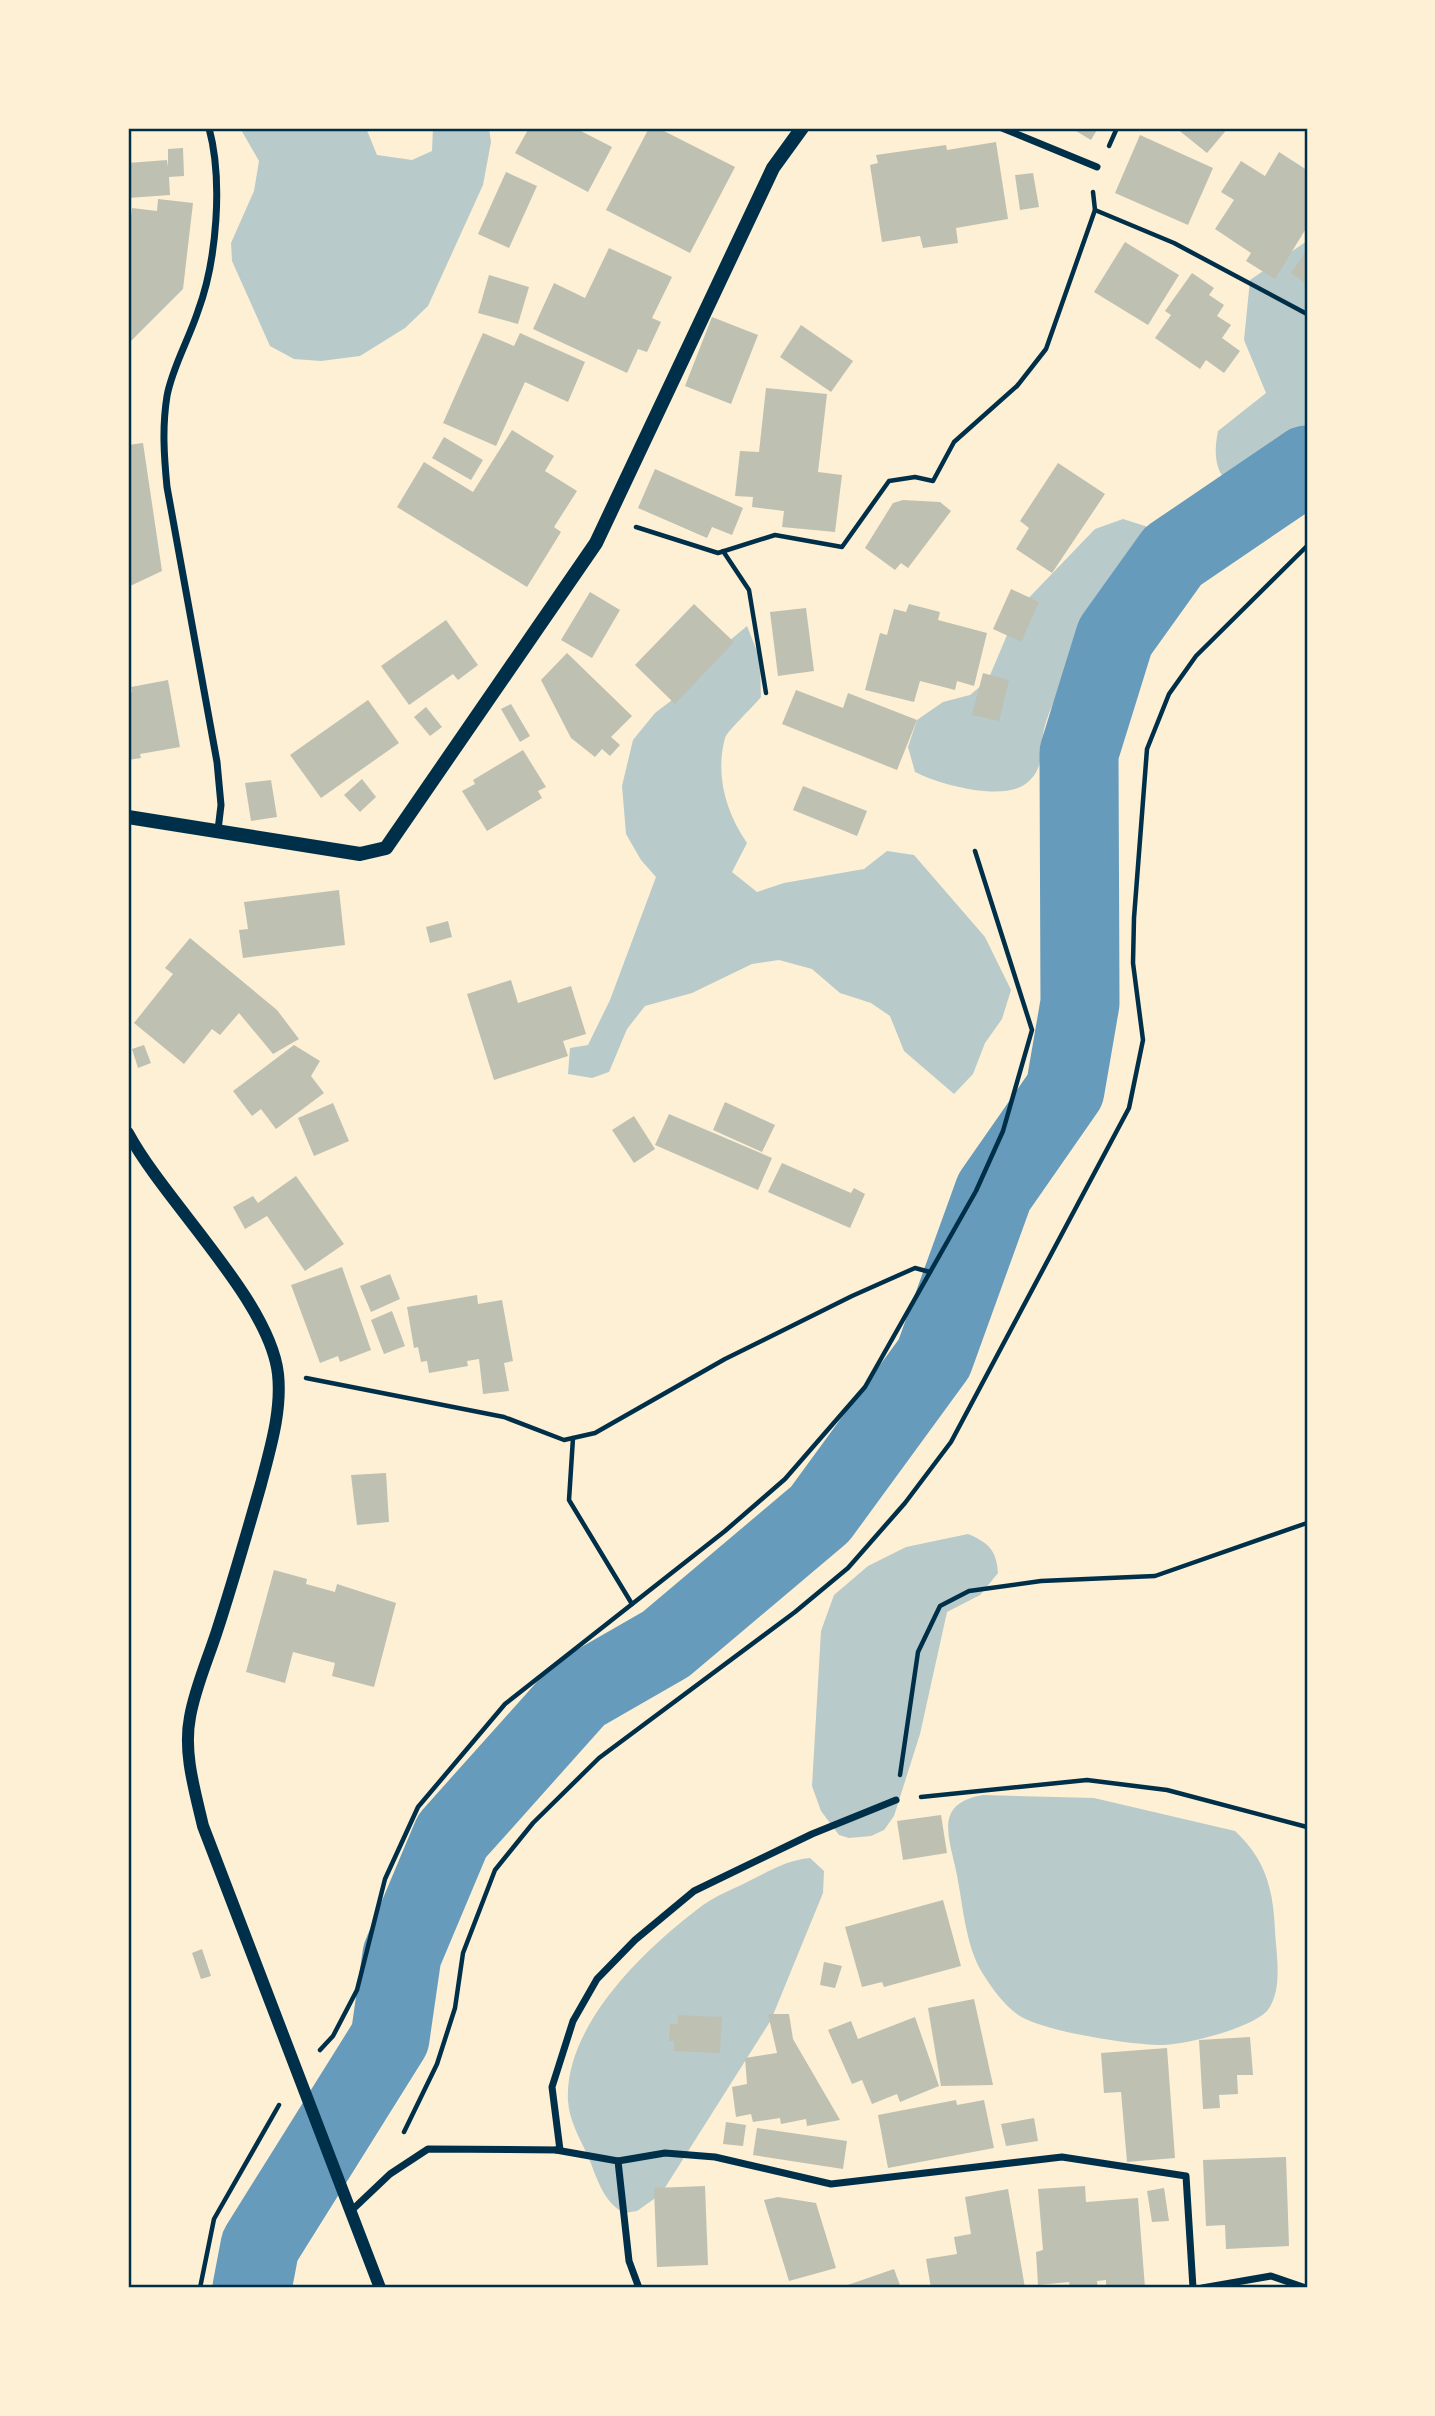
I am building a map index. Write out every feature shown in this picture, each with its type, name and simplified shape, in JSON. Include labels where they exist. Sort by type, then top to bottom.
[{"type":"main road","points":[[128,817],[359,854],[386,848],[596,543],[773,168],[802,128]]},
{"type":"street","points":[[209,128],[216,156],[217,212],[200,307],[168,394],[163,441],[167,487],[217,762],[221,805],[218,830]]},
{"type":"street","points":[[1002,128],[1097,167]]},
{"type":"street","points":[[128,1133],[141,1158],[243,1293],[266,1337],[278,1373],[276,1418],[269,1452],[235,1578],[189,1718],[189,1770],[203,1826],[380,2288]]},
{"type":"street","points":[[351,2211],[390,2174],[428,2149],[560,2150],[552,2087],[573,2021],[597,1979],[635,1940],[694,1891],[812,1834],[896,1800]]},
{"type":"street","points":[[553,2149],[618,2161],[665,2153],[715,2157],[831,2184],[1062,2157],[1186,2176],[1193,2288]]},
{"type":"street","points":[[618,2161],[629,2261],[639,2288]]},
{"type":"street","points":[[1202,2288],[1271,2276],[1306,2288]]},
{"type":"path","points":[[607,518],[718,553],[775,535],[842,547],[889,481],[915,477],[933,481],[954,442],[1017,386],[1046,349],[1095,210],[1091,180],[1117,128]]},
{"type":"path","points":[[1095,210],[1174,243],[1307,314]]},
{"type":"path","points":[[412,2159],[402,2139],[437,2064],[455,2008],[463,1953],[495,1870],[533,1823],[599,1758],[795,1612],[848,1568],[905,1503],[951,1442],[1129,1108],[1143,1040],[1133,963],[1133,918],[1147,748],[1170,694],[1196,656],[1307,546]]},
{"type":"path","points":[[723,551],[750,590],[766,693]]},
{"type":"path","points":[[200,2288],[215,2219],[298,2074],[333,2036],[357,1990],[386,1879],[418,1807],[505,1704],[785,1479],[865,1387],[976,1191],[1003,1131],[1032,1030],[975,850]]},
{"type":"path","points":[[278,1373],[504,1417],[564,1440],[595,1433],[725,1359],[852,1296],[915,1268],[930,1272]]},
{"type":"path","points":[[573,1438],[569,1500],[632,1604]]},
{"type":"path","points":[[1307,1523],[1155,1576],[1041,1581],[969,1591],[940,1606],[918,1652],[896,1800],[1087,1780],[1167,1790],[1307,1827]]},
{"type":"shaded area","points":[[240,128],[366,128],[377,155],[412,160],[432,151],[433,128],[489,128],[491,142],[483,185],[428,306],[405,328],[360,356],[321,361],[294,359],[270,346],[232,261],[231,243],[254,191],[259,161]]},
{"type":"shaded area","points":[[1307,241],[1307,478],[1270,488],[1239,487],[1227,481],[1219,470],[1216,454],[1218,431],[1266,393],[1244,340],[1250,280]]},
{"type":"shaded area","points":[[1123,519],[1148,527],[1154,550],[1148,571],[1064,682],[1046,722],[1041,756],[1032,779],[1013,790],[985,791],[953,786],[915,772],[908,747],[917,720],[943,702],[970,695],[988,680],[1018,609],[1095,529]]},
{"type":"shaded area","points":[[747,626],[760,659],[761,697],[727,734],[722,752],[724,793],[733,819],[747,843],[732,872],[757,892],[784,883],[864,869],[887,851],[914,855],[985,937],[1011,990],[1002,1019],[985,1043],[973,1074],[954,1094],[904,1051],[890,1016],[871,1003],[840,993],[812,969],[779,960],[752,964],[692,993],[645,1006],[627,1029],[609,1072],[592,1078],[568,1074],[570,1048],[588,1045],[610,1000],[656,877],[641,860],[626,834],[622,786],[633,740],[655,713],[693,684],[716,652]]},
{"type":"shaded area","points":[[968,1534],[990,1548],[996,1559],[998,1573],[980,1595],[947,1612],[920,1734],[894,1816],[884,1830],[871,1836],[849,1838],[839,1835],[821,1811],[812,1786],[821,1631],[834,1595],[868,1566],[906,1547]]},
{"type":"shaded area","points":[[983,1795],[1094,1798],[1235,1831],[1261,1864],[1270,1888],[1277,1961],[1277,1984],[1272,2004],[1257,2018],[1216,2035],[1161,2045],[1108,2040],[1064,2031],[1017,2014],[998,1996],[986,1979],[972,1949],[948,1830],[952,1812],[958,1805]]},
{"type":"shaded area","points":[[810,1858],[824,1871],[823,1893],[771,2020],[661,2194],[637,2211],[624,2213],[611,2203],[602,2189],[570,2115],[570,2072],[594,2016],[635,1965],[703,1905],[780,1866]]},
{"type":"building","points":[[529,128],[575,128],[612,147],[588,192],[515,153]]},
{"type":"building","points":[[649,128],[658,128],[735,167],[690,253],[606,210]]},
{"type":"building","points":[[1071,128],[1098,128],[1091,140]]},
{"type":"building","points":[[1176,128],[1228,128],[1207,153]]},
{"type":"building","points":[[1140,135],[1213,168],[1188,225],[1115,193]]},
{"type":"building","points":[[996,142],[1008,219],[956,228],[958,243],[923,248],[920,236],[882,242],[870,165],[878,163],[876,155],[946,145],[947,150]]},
{"type":"building","points":[[183,148],[184,176],[169,177],[170,195],[128,198],[128,163],[167,160],[168,167],[168,149]]},
{"type":"building","points":[[1279,152],[1307,170],[1307,227],[1275,279],[1246,261],[1251,253],[1215,229],[1234,200],[1221,192],[1241,161],[1265,176]]},
{"type":"building","points":[[506,172],[537,186],[509,248],[478,234]]},
{"type":"building","points":[[1033,173],[1039,207],[1020,210],[1015,175]]},
{"type":"building","points":[[158,199],[193,203],[183,289],[128,344],[128,245],[132,208],[157,211]]},
{"type":"building","points":[[1125,242],[1179,275],[1148,325],[1094,292]]},
{"type":"building","points":[[609,248],[672,277],[652,318],[661,322],[647,352],[638,349],[627,373],[533,329],[554,283],[585,298]]},
{"type":"building","points":[[1307,250],[1307,284],[1291,273]]},
{"type":"building","points":[[1192,273],[1214,288],[1209,295],[1224,305],[1217,316],[1231,325],[1222,338],[1240,351],[1224,373],[1206,360],[1200,369],[1155,338],[1171,315],[1165,311]]},
{"type":"building","points":[[489,275],[529,287],[518,324],[478,313]]},
{"type":"building","points":[[712,317],[758,335],[731,404],[685,386]]},
{"type":"building","points":[[801,325],[853,361],[831,392],[780,357]]},
{"type":"building","points":[[483,333],[514,346],[520,333],[585,362],[568,402],[525,382],[496,446],[443,423]]},
{"type":"building","points":[[766,388],[827,394],[818,472],[842,475],[835,532],[782,527],[784,511],[752,507],[753,497],[735,496],[740,451],[759,452]]},
{"type":"building","points":[[512,430],[554,456],[545,471],[577,491],[554,527],[561,532],[527,587],[397,507],[424,462],[473,492]]},
{"type":"building","points":[[444,437],[483,460],[471,480],[432,458]]},
{"type":"building","points":[[143,443],[162,571],[128,587],[128,445]]},
{"type":"building","points":[[1058,463],[1105,494],[1052,573],[1016,549],[1029,528],[1020,521]]},
{"type":"building","points":[[655,469],[743,508],[732,535],[712,527],[707,538],[638,508]]},
{"type":"building","points":[[903,500],[940,502],[951,511],[908,568],[901,563],[895,570],[865,548],[893,503]]},
{"type":"building","points":[[1011,589],[1039,602],[1021,642],[993,629]]},
{"type":"building","points":[[590,592],[620,610],[592,658],[561,640]]},
{"type":"building","points":[[694,604],[734,642],[675,704],[635,665]]},
{"type":"building","points":[[909,604],[940,612],[938,620],[987,633],[974,686],[957,681],[955,690],[920,681],[914,702],[865,690],[880,633],[887,635],[894,609],[906,612]]},
{"type":"building","points":[[806,608],[814,671],[778,676],[770,612]]},
{"type":"building","points":[[446,620],[478,665],[458,680],[453,674],[409,705],[381,666]]},
{"type":"building","points":[[567,653],[632,716],[611,737],[620,745],[610,756],[602,749],[595,757],[571,738],[541,680]]},
{"type":"building","points":[[983,673],[1009,680],[999,721],[972,715]]},
{"type":"building","points":[[168,680],[180,747],[140,754],[141,758],[128,760],[128,692],[132,692],[131,687]]},
{"type":"building","points":[[796,690],[843,708],[848,693],[917,720],[897,770],[782,724]]},
{"type":"building","points":[[368,700],[399,743],[321,798],[290,755]]},
{"type":"building","points":[[511,704],[530,736],[520,742],[501,709]]},
{"type":"building","points":[[426,707],[442,727],[430,736],[414,717]]},
{"type":"building","points":[[523,750],[546,787],[538,791],[542,798],[487,831],[462,791],[475,784],[473,780]]},
{"type":"building","points":[[362,779],[376,797],[360,812],[344,795]]},
{"type":"building","points":[[271,780],[277,817],[251,821],[245,783]]},
{"type":"building","points":[[803,786],[867,811],[857,836],[793,810]]},
{"type":"building","points":[[339,890],[345,945],[243,958],[239,930],[248,929],[244,902]]},
{"type":"building","points":[[448,921],[452,937],[430,943],[426,927]]},
{"type":"building","points":[[190,938],[277,1010],[299,1039],[273,1054],[239,1013],[220,1035],[212,1029],[184,1064],[134,1023],[173,974],[165,968]]},
{"type":"building","points":[[511,980],[518,1003],[571,986],[586,1034],[563,1041],[568,1056],[494,1080],[467,994]]},
{"type":"building","points":[[144,1045],[151,1063],[138,1068],[132,1049]]},
{"type":"building","points":[[294,1045],[320,1061],[311,1076],[324,1093],[276,1129],[261,1109],[252,1116],[233,1091]]},
{"type":"building","points":[[725,1102],[775,1125],[762,1152],[713,1130]]},
{"type":"building","points":[[333,1103],[349,1141],[314,1156],[298,1118]]},
{"type":"building","points":[[669,1114],[772,1158],[758,1190],[655,1145]]},
{"type":"building","points":[[634,1116],[655,1149],[634,1163],[612,1130]]},
{"type":"building","points":[[782,1163],[851,1193],[854,1188],[865,1194],[850,1228],[768,1192]]},
{"type":"building","points":[[296,1176],[344,1244],[305,1271],[267,1216],[245,1229],[233,1207],[253,1196],[258,1203]]},
{"type":"building","points":[[342,1267],[371,1350],[340,1362],[338,1356],[320,1363],[291,1285]]},
{"type":"building","points":[[390,1274],[400,1299],[371,1312],[360,1286]]},
{"type":"building","points":[[477,1295],[478,1304],[502,1300],[513,1361],[504,1363],[509,1391],[483,1394],[479,1359],[467,1361],[468,1366],[429,1373],[427,1361],[421,1362],[418,1347],[414,1348],[407,1307]]},
{"type":"building","points":[[392,1311],[405,1346],[384,1354],[371,1320]]},
{"type":"building","points":[[386,1473],[389,1522],[357,1525],[351,1475]]},
{"type":"building","points":[[274,1570],[307,1579],[306,1584],[335,1592],[337,1584],[396,1603],[374,1687],[332,1676],[335,1663],[293,1652],[285,1683],[246,1672]]},
{"type":"building","points":[[941,1815],[947,1853],[903,1860],[897,1821]]},
{"type":"building","points":[[943,1900],[961,1966],[884,1987],[882,1982],[862,1987],[845,1927]]},
{"type":"building","points":[[202,1949],[211,1976],[201,1979],[192,1953]]},
{"type":"building","points":[[824,1962],[842,1966],[835,1988],[820,1985]]},
{"type":"building","points":[[974,1999],[993,2085],[941,2086],[928,2008]]},
{"type":"building","points":[[768,2014],[789,2014],[793,2039],[840,2120],[807,2126],[806,2119],[781,2124],[780,2118],[753,2122],[751,2114],[736,2117],[732,2087],[747,2084],[745,2058],[777,2053]]},
{"type":"building","points":[[678,2015],[722,2017],[720,2053],[674,2051],[674,2041],[669,2041],[670,2024],[678,2024]]},
{"type":"building","points":[[915,2017],[939,2086],[900,2102],[897,2094],[872,2104],[862,2080],[852,2084],[828,2030],[851,2021],[858,2039]]},
{"type":"building","points":[[1250,2037],[1253,2075],[1237,2075],[1238,2094],[1219,2095],[1220,2108],[1203,2109],[1199,2040]]},
{"type":"building","points":[[1167,2048],[1175,2158],[1127,2162],[1121,2092],[1104,2093],[1101,2053]]},
{"type":"building","points":[[956,2100],[957,2105],[984,2100],[994,2148],[888,2168],[878,2115]]},
{"type":"building","points":[[1034,2118],[1038,2141],[1006,2146],[1001,2124]]},
{"type":"building","points":[[726,2122],[746,2125],[743,2146],[723,2144]]},
{"type":"building","points":[[757,2128],[847,2141],[843,2169],[753,2155]]},
{"type":"building","points":[[1286,2157],[1289,2246],[1226,2249],[1225,2225],[1206,2226],[1203,2160]]},
{"type":"building","points":[[705,2186],[708,2265],[657,2267],[654,2188]]},
{"type":"building","points":[[1085,2186],[1086,2202],[1138,2198],[1145,2288],[1106,2288],[1106,2280],[1097,2281],[1098,2288],[1070,2288],[1069,2282],[1038,2285],[1036,2252],[1043,2250],[1038,2189]]},
{"type":"building","points":[[1164,2188],[1169,2221],[1152,2222],[1147,2191]]},
{"type":"building","points":[[1008,2189],[1025,2288],[931,2288],[926,2259],[957,2254],[954,2237],[971,2234],[965,2197]]},
{"type":"building","points":[[778,2197],[816,2203],[836,2268],[789,2281],[764,2200]]},
{"type":"building","points":[[894,2269],[901,2288],[839,2288]]},
{"type":"waterway","points":[[252,2288],[260,2246],[390,2038],[402,1955],[452,1836],[579,1694],[666,1644],[820,1514],[934,1358],[994,1192],[1065,1090],[1080,1003],[1079,753],[1115,637],[1173,556],[1307,465]]}]
